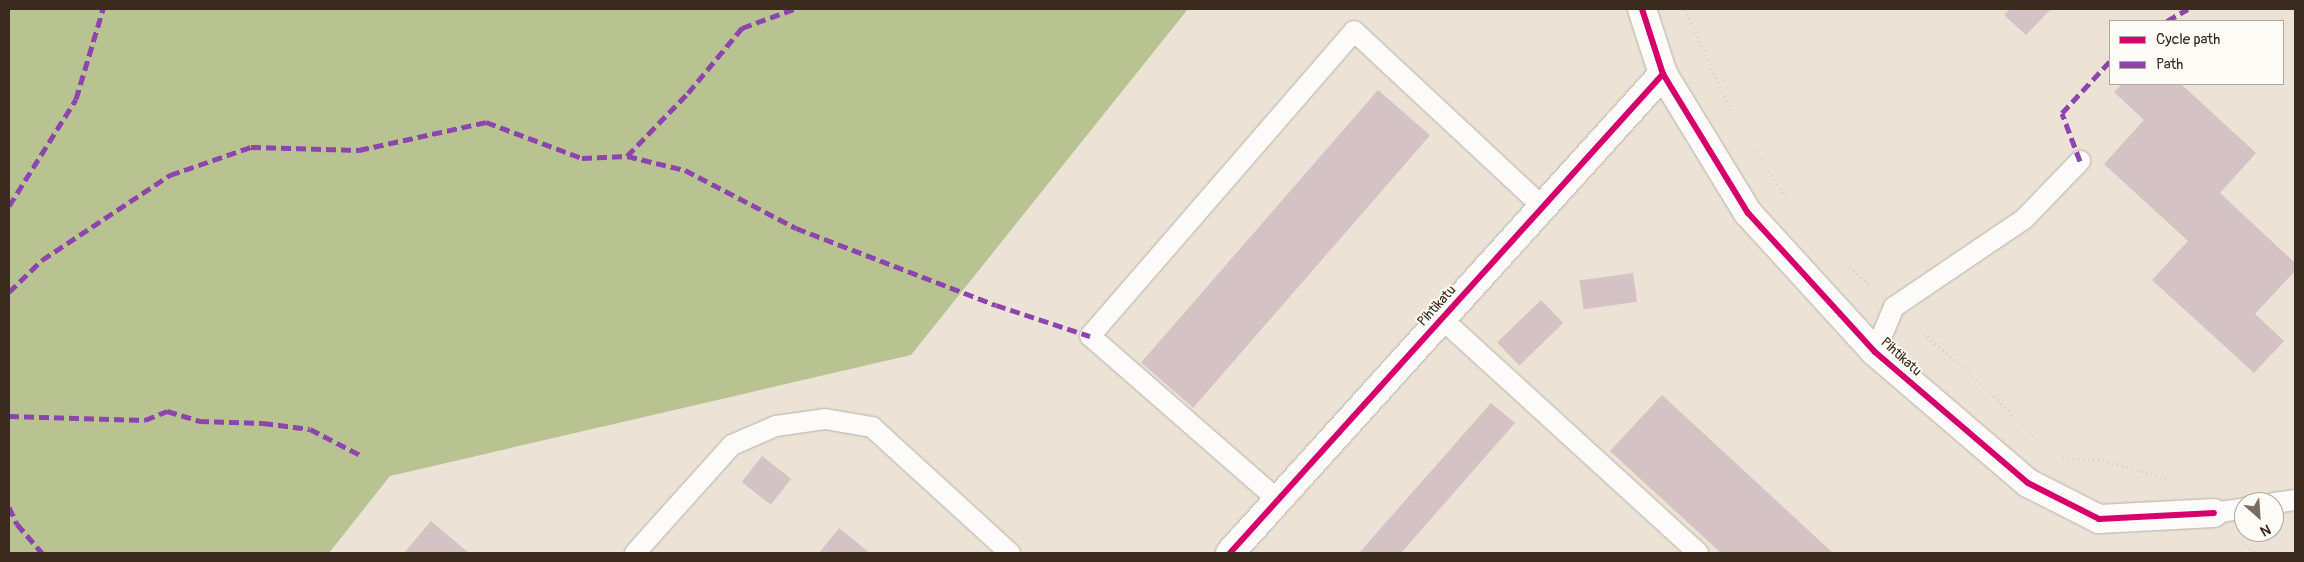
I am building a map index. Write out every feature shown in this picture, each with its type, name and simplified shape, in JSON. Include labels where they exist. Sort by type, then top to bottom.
[{"type":"street","name":"Pihtikatu","points":[[1642,9],[1663,74],[1748,213],[1875,352],[2028,483],[2099,519],[2214,513]]},
{"type":"street","name":"Pihtikatu","points":[[1230,553],[1663,74]]},
{"type":"lane","points":[[1278,500],[1090,336],[1354,31],[1543,207]]},
{"type":"lane","points":[[1875,352],[1894,307],[2024,219],[2080,161]]},
{"type":"lane","points":[[1442,319],[1698,553]]},
{"type":"lane","points":[[635,553],[732,445],[776,426],[825,419],[872,427],[1010,553]]},
{"type":"lane","points":[[2214,513],[2234,510]]},
{"type":"green space","points":[[9,9],[1188,9],[911,355],[390,476],[329,553],[9,553]]},
{"type":"building","points":[[2010,9],[2051,9],[2026,35],[2004,15]]},
{"type":"building","points":[[2121,85],[2182,85],[2256,153],[2220,193],[2295,263],[2295,271],[2255,314],[2284,341],[2254,373],[2152,280],[2188,241],[2104,164],[2144,120],[2114,92]]},
{"type":"building","points":[[1378,90],[1430,135],[1193,408],[1141,362]]},
{"type":"building","points":[[1633,273],[1637,302],[1584,309],[1580,281]]},
{"type":"building","points":[[1541,300],[1563,323],[1519,365],[1497,342]]},
{"type":"building","points":[[1662,395],[1833,553],[1721,553],[1610,451]]},
{"type":"building","points":[[1491,403],[1515,423],[1401,553],[1359,553]]},
{"type":"building","points":[[762,456],[791,479],[771,505],[742,482]]},
{"type":"building","points":[[431,521],[469,553],[404,553]]},
{"type":"building","points":[[839,528],[870,553],[819,553]]},
{"type":"marked path","points":[[9,206],[76,99],[103,9]]},
{"type":"marked path","points":[[627,156],[688,93],[742,28],[794,9]]},
{"type":"marked path","points":[[2169,20],[2188,9]]},
{"type":"marked path","points":[[2080,161],[2062,113],[2109,62]]},
{"type":"marked path","points":[[9,292],[42,260],[170,175],[251,147],[359,150],[486,122],[582,158],[627,156],[685,170],[796,228],[996,305],[1090,336]]},
{"type":"marked path","points":[[9,416],[145,420],[167,411],[199,421],[263,423],[310,429],[362,456]]},
{"type":"marked path","points":[[9,507],[17,524],[42,553]]},
{"type":"cycle path","points":[[1642,9],[1663,74],[1748,213],[1875,352],[2028,483],[2099,519],[2214,513]]},
{"type":"cycle path","points":[[1230,553],[1663,74]]}]
